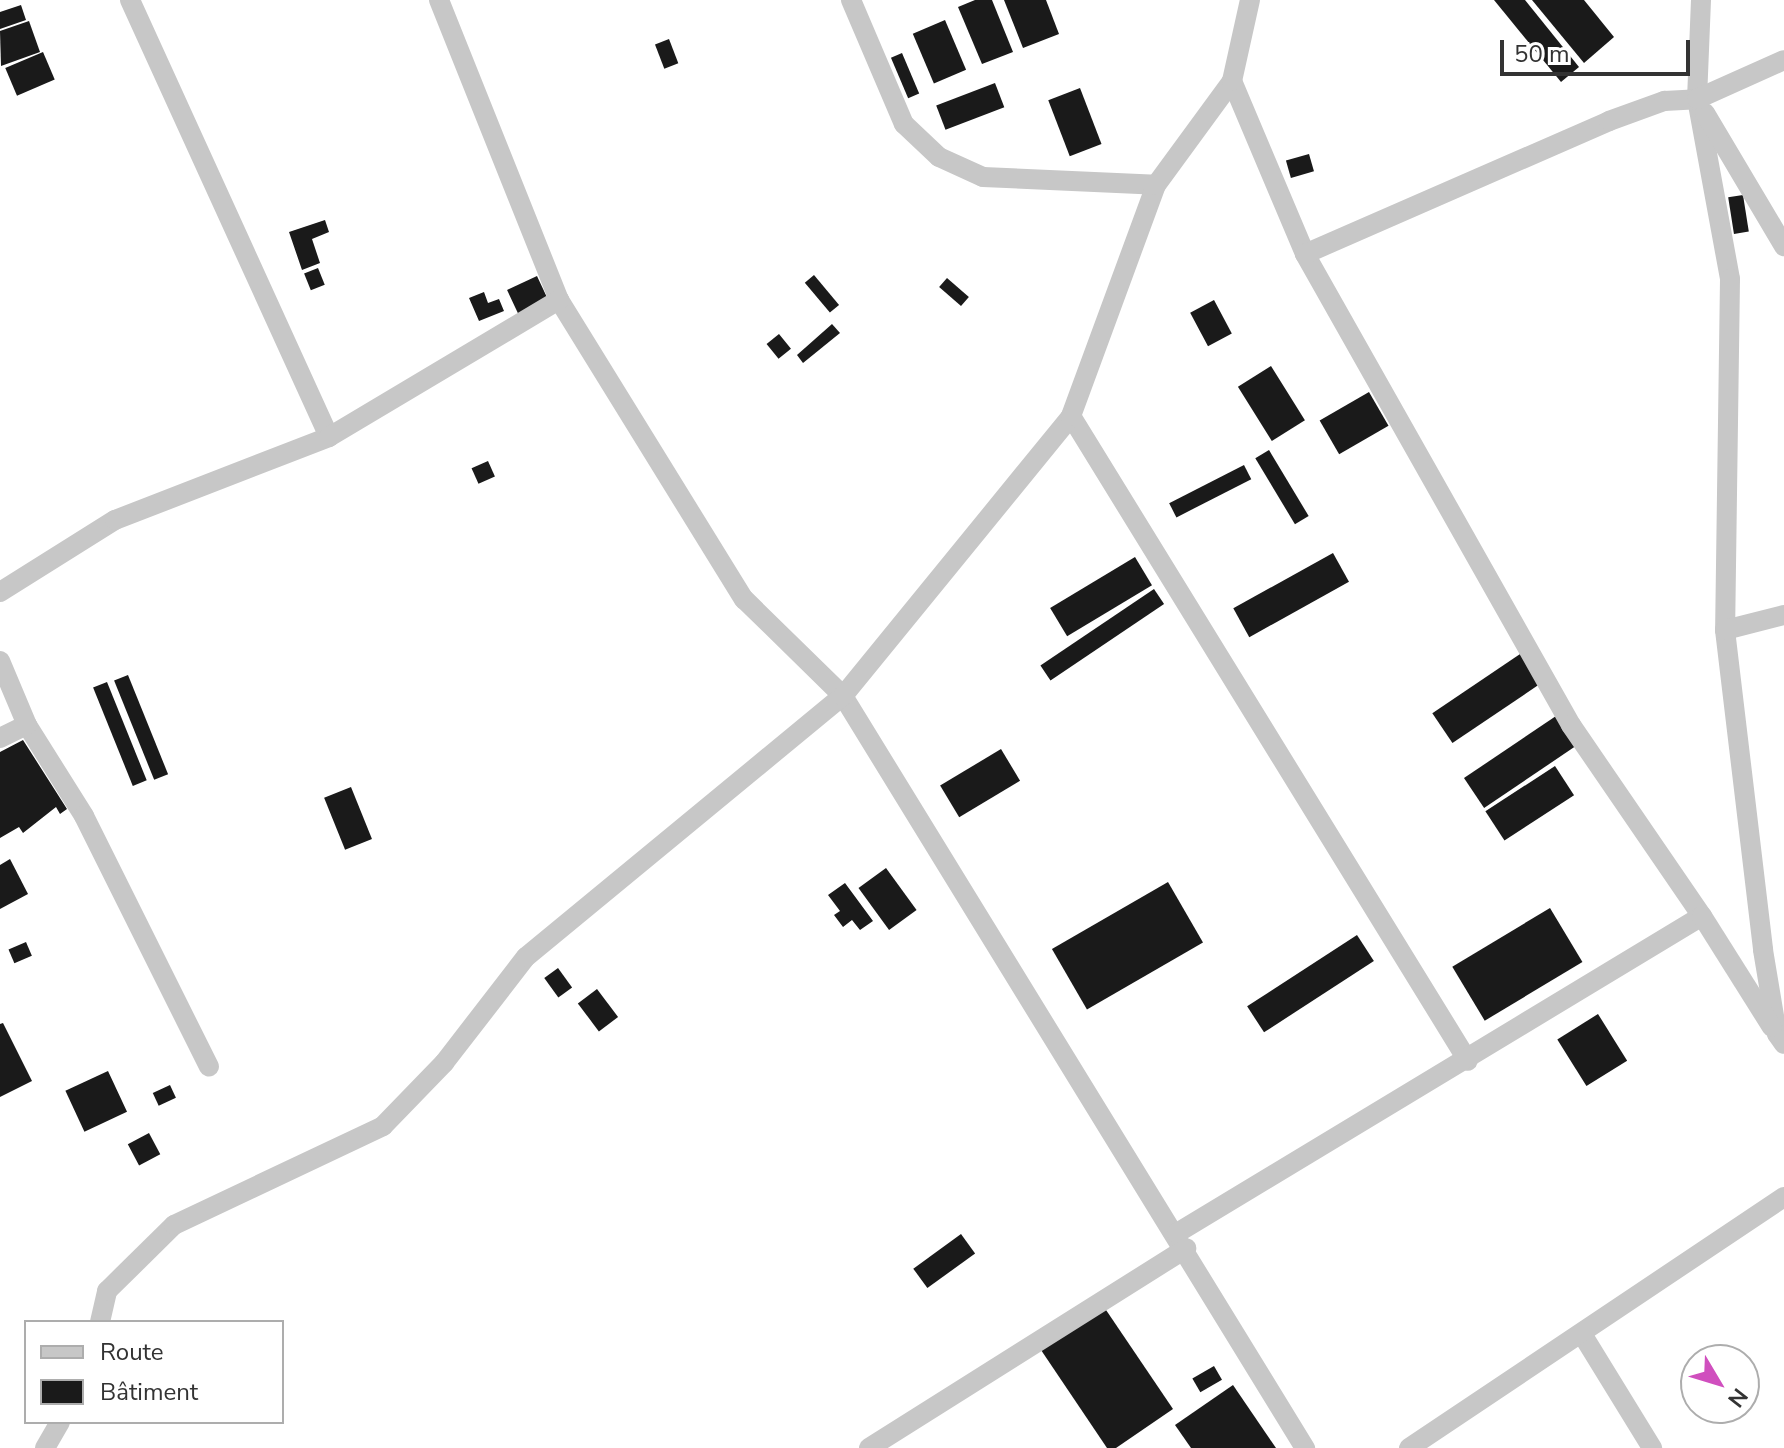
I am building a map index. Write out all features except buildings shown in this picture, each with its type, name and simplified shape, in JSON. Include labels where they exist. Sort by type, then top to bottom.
[{"type":"street","points":[[130,0],[329,437]]},
{"type":"street","points":[[439,0],[559,300],[744,599],[843,696],[1182,1240],[1305,1448]]},
{"type":"street","points":[[851,0],[904,124],[939,157],[983,177],[1156,185]]},
{"type":"street","points":[[100,1320],[107,1291],[174,1225],[383,1126],[444,1063],[526,957],[843,696],[1071,416],[1156,185],[1232,81],[1250,0]]},
{"type":"street","points":[[1701,0],[1697,99],[1730,279],[1725,630],[1780,1039]]},
{"type":"street","points":[[1305,254],[1609,121],[1664,101],[1697,99],[1784,60]]},
{"type":"street","points":[[1232,81],[1305,254],[1571,725],[1702,916],[1780,1039]]},
{"type":"street","points":[[1697,99],[1784,246]]},
{"type":"street","points":[[0,592],[115,520],[329,437],[559,300]]},
{"type":"street","points":[[1071,416],[1468,1061]]},
{"type":"street","points":[[1725,630],[1784,615]]},
{"type":"street","points":[[0,661],[27,725],[84,816],[209,1067]]},
{"type":"street","points":[[0,738],[27,725]]},
{"type":"street","points":[[869,1448],[1182,1240],[1702,916]]},
{"type":"street","points":[[1409,1448],[1784,1197]]},
{"type":"street","points":[[1582,1334],[1652,1448]]},
{"type":"street","points":[[45,1448],[59,1424]]}]
